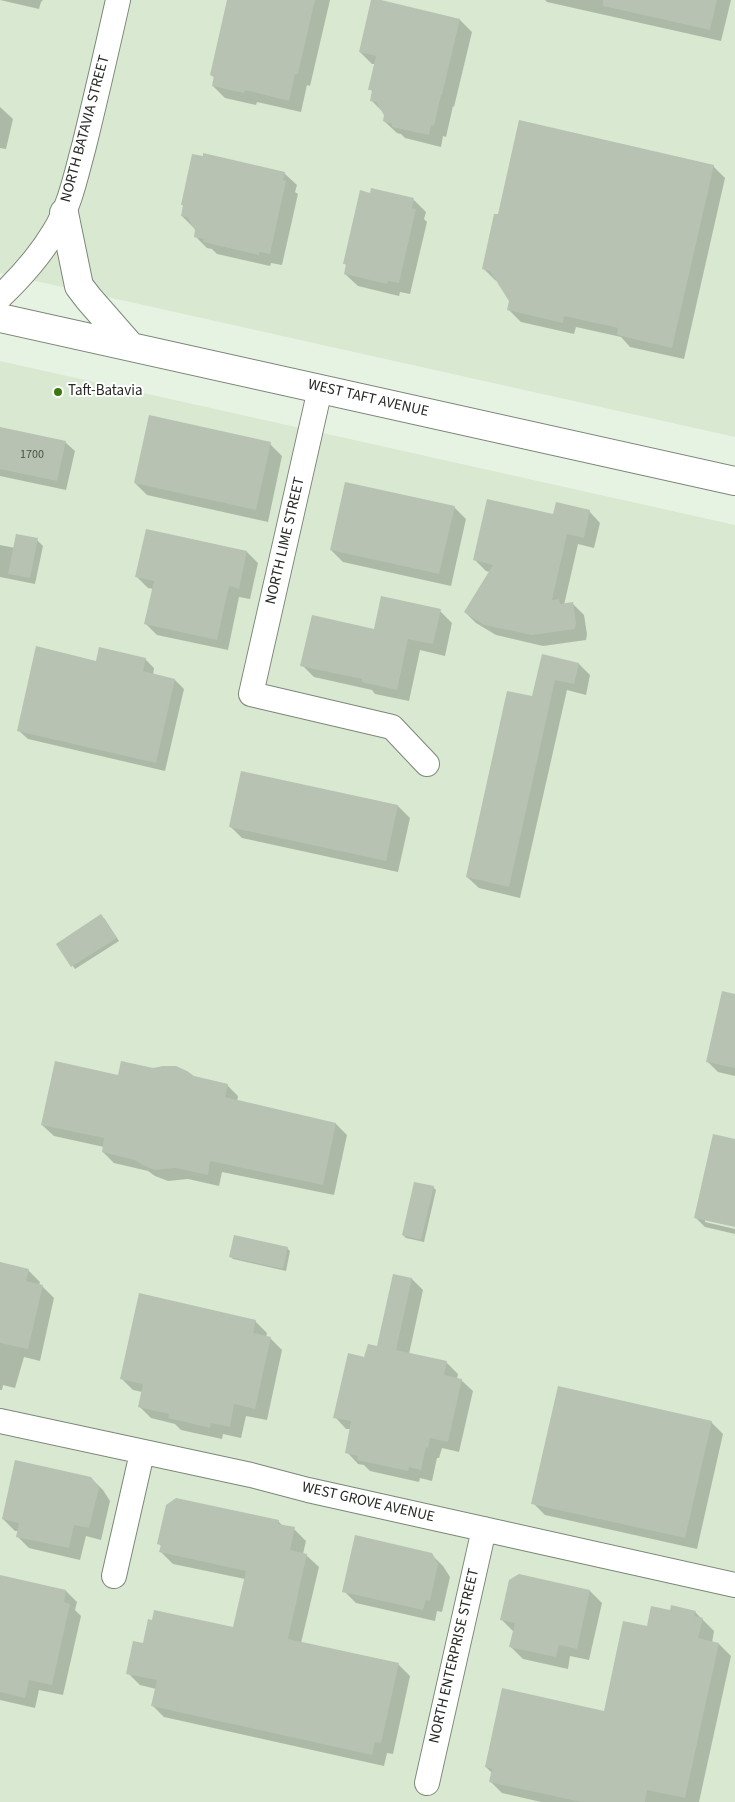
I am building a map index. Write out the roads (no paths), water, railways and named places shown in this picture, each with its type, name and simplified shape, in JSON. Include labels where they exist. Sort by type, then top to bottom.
[{"type":"main road","points":[[64,213],[79,286],[131,347]]},
{"type":"main road","name":"WEST TAFT AVENUE","points":[[0,318],[735,481]]},
{"type":"street","name":"NORTH BATAVIA STREET","points":[[0,297],[37,258],[55,232],[64,213],[74,183],[118,0]]},
{"type":"street","name":"NORTH LIME STREET","points":[[320,389],[251,694],[392,727],[427,764]]},
{"type":"street","name":"WEST GROVE AVENUE","points":[[0,1421],[251,1475],[308,1490],[735,1585]]},
{"type":"street","points":[[114,1576],[142,1453]]},
{"type":"street","name":"NORTH ENTERPRISE STREET","points":[[427,1783],[484,1529]]},
{"type":"place","name":"Taft-Batavia","points":[[58,392]]}]
